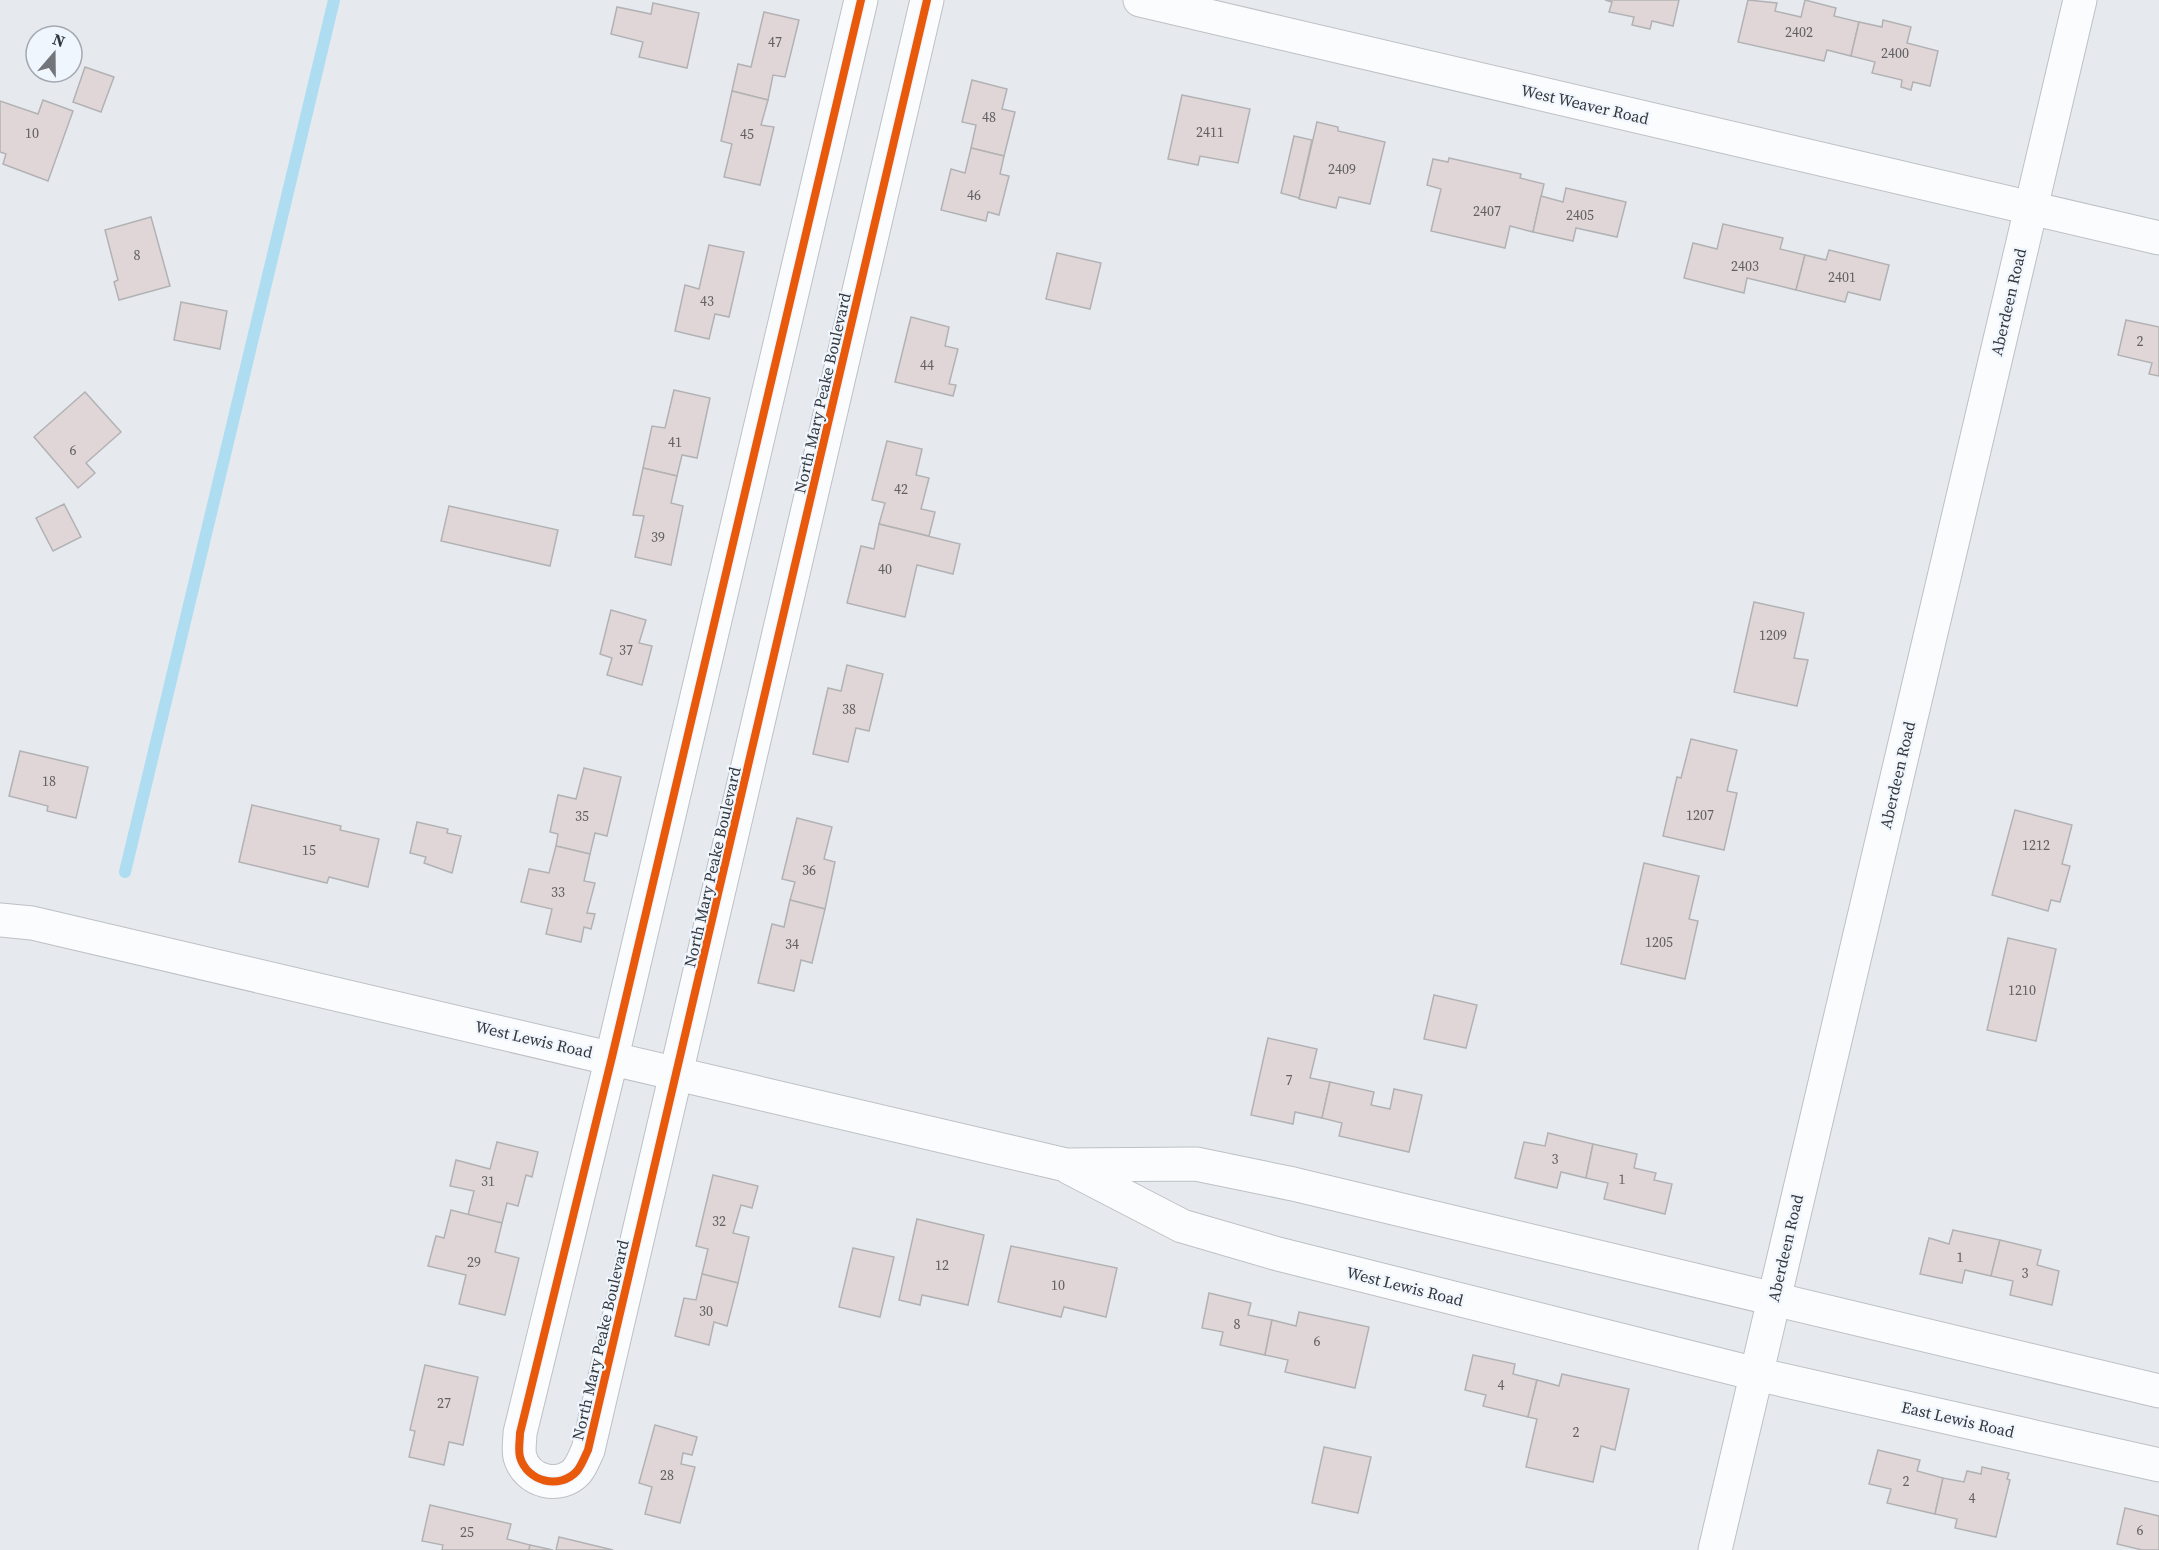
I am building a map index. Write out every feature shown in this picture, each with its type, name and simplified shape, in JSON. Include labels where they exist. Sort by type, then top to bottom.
[{"type":"street","name":"North Mary Peake Boulevard","points":[[861,0],[612,1057],[520,1433],[520,1456],[528,1472],[547,1482],[565,1480],[578,1470],[588,1449],[678,1073],[927,0]]},
{"type":"street","name":"West Weaver Road","points":[[1140,0],[2159,238]]},
{"type":"street","name":"Aberdeen Road","points":[[1715,1550],[2080,0]]},
{"type":"street","name":"West Lewis Road","points":[[0,920],[44,926],[1066,1165],[1196,1164],[1293,1184],[1773,1297]]},
{"type":"street","name":"West Lewis Road","points":[[1066,1165],[1182,1226],[1278,1254],[1756,1374]]},
{"type":"street","points":[[1773,1297],[2159,1390]]},
{"type":"street","name":"East Lewis Road","points":[[1756,1374],[2159,1465]]},
{"type":"building","points":[[1605,0],[1679,0],[1673,26],[1652,21],[1650,29],[1632,25],[1634,17],[1609,12],[1612,2]]},
{"type":"building","points":[[1748,0],[1777,3],[1775,11],[1801,17],[1805,0],[1836,8],[1834,16],[1859,22],[1851,56],[1827,50],[1824,61],[1738,42]]},
{"type":"building","points":[[653,3],[699,13],[687,68],[639,57],[643,42],[611,34],[617,7],[651,14]]},
{"type":"building","points":[[764,12],[799,20],[785,77],[773,75],[768,100],[732,91],[738,64],[751,67]]},
{"type":"building","points":[[1883,20],[1911,27],[1907,43],[1938,51],[1930,86],[1913,82],[1911,90],[1901,87],[1902,80],[1872,73],[1875,62],[1851,56],[1859,22],[1882,27]]},
{"type":"building","points":[[85,67],[114,77],[101,112],[73,102],[79,84],[84,84]]},
{"type":"building","points":[[972,80],[1007,89],[1002,109],[1015,112],[1004,156],[971,148],[976,125],[962,122]]},
{"type":"building","points":[[732,91],[768,100],[761,125],[774,127],[760,185],[724,177],[732,144],[721,141]]},
{"type":"building","points":[[1182,95],[1250,109],[1238,163],[1200,156],[1198,165],[1168,159]]},
{"type":"building","points":[[43,100],[73,111],[48,181],[3,164],[6,154],[0,152],[0,101],[38,114]]},
{"type":"building","points":[[1317,122],[1338,127],[1338,131],[1385,142],[1370,204],[1339,197],[1336,208],[1299,199]]},
{"type":"building","points":[[1294,136],[1312,140],[1299,198],[1281,193]]},
{"type":"building","points":[[971,148],[1004,156],[1000,174],[1009,176],[999,215],[988,212],[986,221],[941,210],[951,169],[965,173]]},
{"type":"building","points":[[1449,158],[1521,174],[1520,178],[1544,184],[1533,232],[1510,226],[1505,248],[1431,231],[1441,189],[1427,185],[1433,159],[1448,162]]},
{"type":"building","points":[[1566,188],[1626,202],[1617,237],[1576,228],[1573,241],[1533,232],[1541,196],[1563,202]]},
{"type":"building","points":[[151,217],[170,286],[119,300],[114,282],[118,280],[105,230]]},
{"type":"building","points":[[1723,224],[1783,238],[1780,249],[1805,255],[1796,290],[1747,278],[1744,293],[1684,278],[1693,243],[1717,249]]},
{"type":"building","points":[[709,245],[744,252],[729,317],[715,314],[709,339],[675,331],[685,285],[699,289]]},
{"type":"building","points":[[1829,250],[1889,265],[1880,300],[1848,292],[1845,302],[1796,290],[1805,255],[1826,260]]},
{"type":"building","points":[[1057,253],[1101,263],[1090,309],[1046,299]]},
{"type":"building","points":[[181,302],[227,311],[220,349],[174,340]]},
{"type":"building","points":[[911,317],[949,327],[945,346],[958,349],[949,384],[956,385],[953,396],[895,382]]},
{"type":"building","points":[[2126,320],[2159,327],[2159,376],[2149,374],[2152,363],[2118,355]]},
{"type":"building","points":[[674,390],[710,398],[697,458],[682,455],[677,476],[643,468],[652,426],[665,428]]},
{"type":"building","points":[[85,392],[121,432],[86,463],[95,473],[78,488],[34,437]]},
{"type":"building","points":[[887,441],[922,449],[916,475],[929,478],[921,509],[935,512],[929,536],[879,524],[885,503],[872,500]]},
{"type":"building","points":[[643,468],[677,476],[671,503],[683,506],[671,565],[635,557],[644,516],[633,515]]},
{"type":"building","points":[[64,504],[81,537],[53,551],[36,518]]},
{"type":"building","points":[[449,506],[558,530],[550,566],[441,541]]},
{"type":"building","points":[[879,524],[960,544],[953,574],[917,565],[905,617],[847,603],[861,546],[874,549]]},
{"type":"building","points":[[1754,602],[1804,613],[1794,658],[1808,660],[1797,706],[1734,692]]},
{"type":"building","points":[[611,610],[646,620],[639,643],[652,646],[642,685],[607,675],[612,658],[600,654]]},
{"type":"building","points":[[847,665],[883,674],[869,731],[856,728],[848,762],[813,754],[828,688],[841,691]]},
{"type":"building","points":[[1691,739],[1737,750],[1727,791],[1737,793],[1724,850],[1663,836],[1677,777],[1681,778]]},
{"type":"building","points":[[20,751],[88,767],[76,818],[47,811],[48,806],[9,796]]},
{"type":"building","points":[[584,768],[621,777],[607,836],[595,833],[590,854],[556,846],[558,834],[550,832],[558,795],[576,799]]},
{"type":"building","points":[[252,805],[341,826],[340,830],[379,839],[368,887],[329,877],[327,883],[239,862]]},
{"type":"building","points":[[2015,810],[2072,825],[2062,864],[2070,866],[2060,902],[2051,900],[2048,911],[1992,895]]},
{"type":"building","points":[[797,818],[832,827],[824,859],[835,862],[825,909],[790,900],[795,882],[782,879]]},
{"type":"building","points":[[417,822],[448,829],[447,833],[461,836],[452,873],[424,863],[426,857],[410,853]]},
{"type":"building","points":[[556,846],[590,854],[584,881],[595,883],[587,913],[595,914],[591,929],[584,927],[581,942],[546,934],[552,909],[521,902],[529,869],[549,873]]},
{"type":"building","points":[[1644,863],[1699,876],[1689,919],[1698,921],[1685,979],[1621,964]]},
{"type":"building","points":[[790,900],[825,909],[812,963],[801,960],[794,991],[758,983],[772,924],[784,927]]},
{"type":"building","points":[[2008,938],[2056,949],[2036,1041],[1987,1030]]},
{"type":"building","points":[[1434,995],[1477,1005],[1466,1048],[1424,1039]]},
{"type":"building","points":[[1268,1038],[1317,1049],[1310,1078],[1330,1082],[1322,1118],[1295,1112],[1293,1124],[1251,1115]]},
{"type":"building","points":[[1330,1082],[1374,1092],[1371,1105],[1390,1109],[1394,1089],[1422,1095],[1409,1152],[1339,1136],[1342,1123],[1322,1118]]},
{"type":"building","points":[[1548,1133],[1593,1144],[1586,1178],[1561,1172],[1557,1188],[1515,1178],[1524,1142],[1545,1146]]},
{"type":"building","points":[[497,1142],[538,1152],[532,1177],[526,1175],[518,1206],[507,1203],[502,1223],[468,1215],[474,1191],[450,1186],[456,1160],[490,1169]]},
{"type":"building","points":[[1593,1144],[1637,1154],[1634,1168],[1656,1173],[1654,1180],[1672,1184],[1665,1214],[1604,1199],[1608,1183],[1586,1178]]},
{"type":"building","points":[[713,1175],[758,1186],[752,1208],[741,1205],[733,1233],[749,1237],[738,1283],[702,1274],[708,1249],[696,1246]]},
{"type":"building","points":[[451,1210],[502,1223],[495,1252],[519,1258],[505,1315],[459,1304],[466,1275],[428,1266],[436,1236],[444,1238]]},
{"type":"building","points":[[917,1219],[984,1235],[968,1305],[922,1295],[920,1305],[899,1300]]},
{"type":"building","points":[[1953,1230],[2000,1240],[1991,1276],[1965,1270],[1962,1283],[1920,1274],[1929,1238],[1949,1244]]},
{"type":"building","points":[[2000,1240],[2041,1250],[2037,1265],[2059,1271],[2052,1305],[2010,1295],[2013,1281],[1991,1276]]},
{"type":"building","points":[[1011,1246],[1117,1268],[1106,1317],[1064,1307],[1061,1317],[998,1302]]},
{"type":"building","points":[[853,1248],[894,1257],[880,1317],[839,1307]]},
{"type":"building","points":[[702,1274],[738,1283],[727,1326],[714,1322],[709,1345],[675,1336],[684,1298],[696,1300]]},
{"type":"building","points":[[1209,1293],[1251,1303],[1248,1315],[1272,1320],[1265,1355],[1220,1345],[1223,1332],[1202,1328]]},
{"type":"building","points":[[1299,1312],[1369,1327],[1355,1388],[1285,1372],[1288,1360],[1265,1355],[1272,1320],[1296,1326]]},
{"type":"building","points":[[1473,1355],[1515,1364],[1513,1374],[1537,1380],[1528,1417],[1483,1406],[1486,1395],[1465,1390]]},
{"type":"building","points":[[425,1365],[478,1377],[463,1445],[449,1442],[444,1465],[409,1457],[415,1431],[410,1430]]},
{"type":"building","points":[[1562,1374],[1629,1389],[1615,1450],[1601,1446],[1593,1482],[1526,1467],[1537,1419],[1528,1417],[1537,1380],[1559,1386]]},
{"type":"building","points":[[655,1425],[697,1437],[692,1455],[683,1453],[681,1464],[695,1467],[680,1523],[645,1514],[652,1487],[639,1483]]},
{"type":"building","points":[[1324,1447],[1371,1457],[1358,1513],[1312,1503]]},
{"type":"building","points":[[1878,1450],[1920,1460],[1917,1471],[1943,1478],[1935,1514],[1887,1503],[1891,1489],[1869,1484]]},
{"type":"building","points":[[1982,1467],[2009,1473],[2007,1479],[2010,1480],[1996,1537],[1955,1528],[1957,1519],[1935,1514],[1943,1478],[1964,1482],[1967,1471],[1981,1474]]},
{"type":"building","points":[[430,1505],[511,1524],[507,1539],[530,1545],[529,1550],[442,1550],[443,1545],[422,1541]]},
{"type":"building","points":[[2125,1508],[2159,1516],[2159,1550],[2142,1550],[2117,1544]]},
{"type":"building","points":[[559,1537],[613,1550],[556,1550]]},
{"type":"building","points":[[530,1545],[553,1550],[529,1550]]},
{"type":"waterway","points":[[125,872],[334,0]]},
{"type":"cycle path","points":[[861,0],[612,1057],[520,1433],[519,1454],[524,1466],[529,1472],[545,1481],[553,1482],[570,1477],[579,1469],[588,1450],[927,0]]}]
